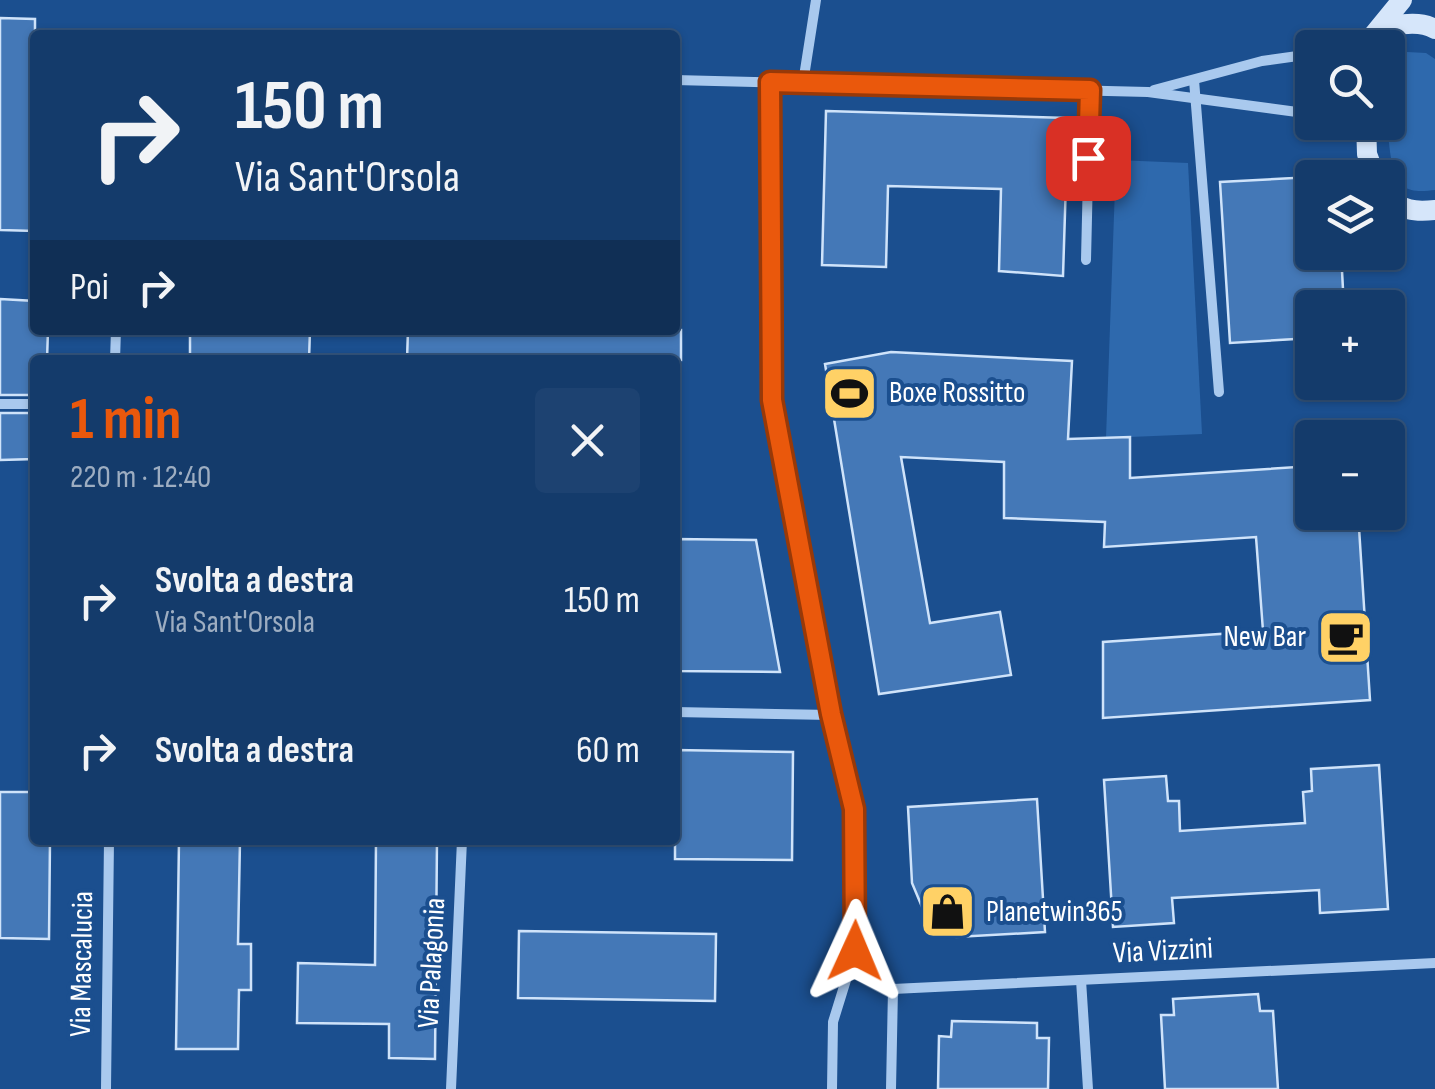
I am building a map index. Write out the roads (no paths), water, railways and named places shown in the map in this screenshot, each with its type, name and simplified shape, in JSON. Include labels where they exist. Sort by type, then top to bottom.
[{"type":"street","points":[[803,83],[816,0]]},
{"type":"street","points":[[1379,30],[1402,0]]},
{"type":"street","points":[[1392,30],[1406,24],[1435,30]]},
{"type":"street","points":[[1148,92],[1262,61],[1295,56]]},
{"type":"street","points":[[680,80],[1148,92],[1295,112]]},
{"type":"street","points":[[1194,80],[1219,392]]},
{"type":"street","points":[[770,82],[772,400],[831,714],[854,809],[855,951],[833,1022],[832,1089]]},
{"type":"street","points":[[1086,260],[1090,90]]},
{"type":"street","points":[[1405,208],[1413,212],[1435,210]]},
{"type":"street","points":[[0,404],[30,404]]},
{"type":"street","points":[[680,712],[831,714]]},
{"type":"street","name":"Via Mascalucia","points":[[106,1089],[108,845]]},
{"type":"street","name":"Via Palagonia","points":[[451,1089],[462,845]]},
{"type":"street","points":[[855,951],[893,989],[891,1089]]},
{"type":"street","name":"Via Vizzini","points":[[893,989],[1435,963]]},
{"type":"street","points":[[1081,980],[1088,1089]]},
{"type":"place","name":"Boxe Rossitto","points":[[850,393]]},
{"type":"place","name":"New Bar","points":[[1345,637]]},
{"type":"place","name":"Planetwin365","points":[[947,912]]}]
